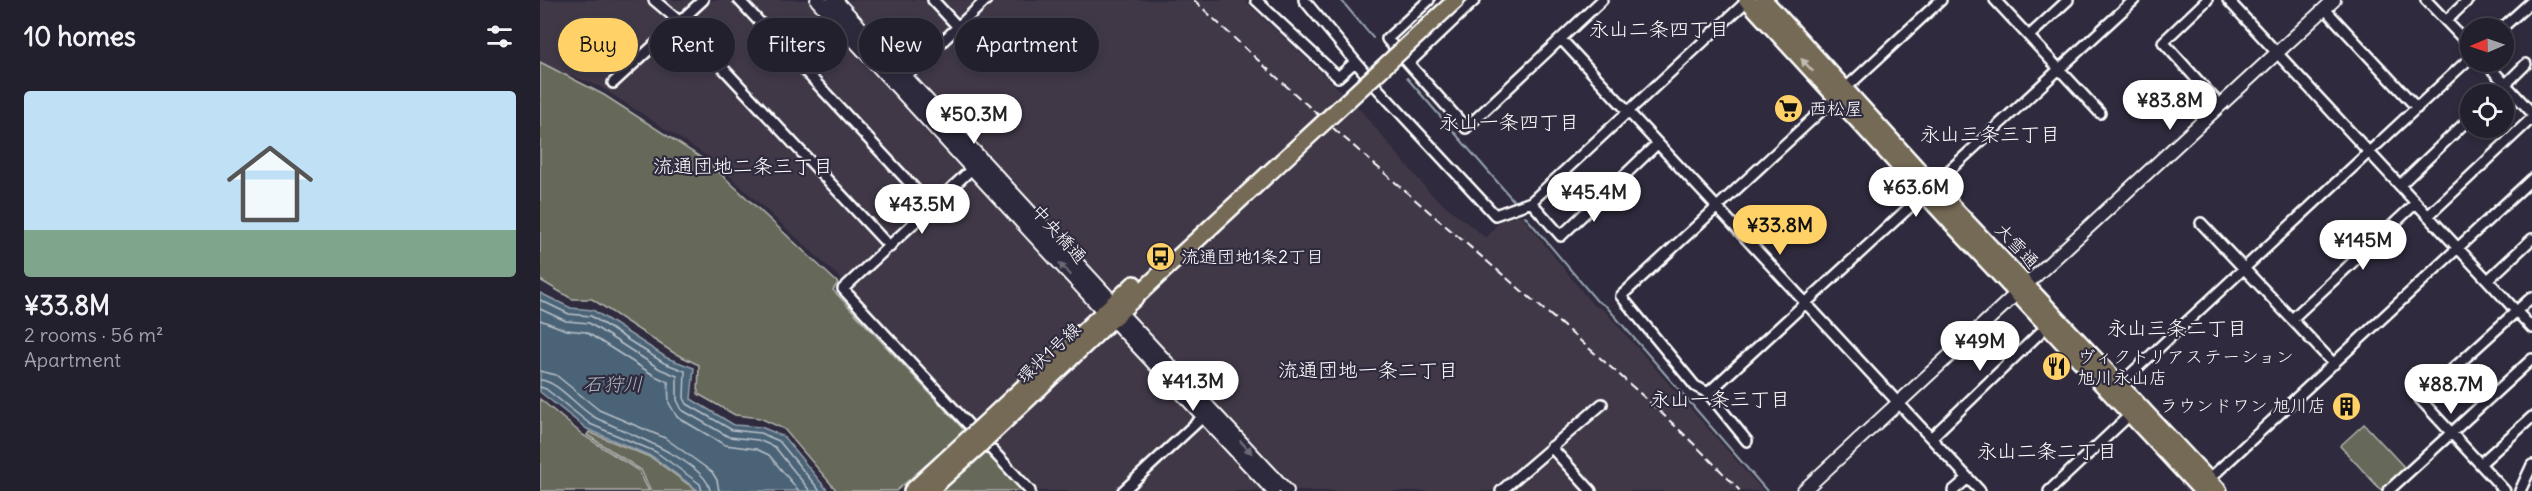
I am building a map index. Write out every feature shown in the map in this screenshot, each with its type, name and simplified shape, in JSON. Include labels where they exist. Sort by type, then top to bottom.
[{"type":"main road","name":"中央橋通","points":[[818,0],[901,81],[1112,312]]},
{"type":"main road","name":"中央橋通","points":[[834,0],[901,81]]},
{"type":"main road","points":[[1156,271],[1440,0]]},
{"type":"main road","points":[[1156,271],[1456,0]]},
{"type":"main road","name":"大雪通","points":[[1748,0],[1841,93]]},
{"type":"main road","name":"大雪通","points":[[1764,0],[1841,93],[1928,189],[2022,289],[2120,384],[2136,410]]},
{"type":"main road","name":"環状1号線","points":[[968,448],[1156,271]]},
{"type":"main road","name":"大雪通","points":[[2022,289],[2048,325],[2136,410],[2205,488]]},
{"type":"main road","points":[[912,491],[968,448]]},
{"type":"main road","points":[[929,491],[968,448]]},
{"type":"street","points":[[654,0],[675,18]]},
{"type":"street","points":[[684,18],[703,0]]},
{"type":"street","points":[[739,0],[932,207]]},
{"type":"street","points":[[933,0],[955,24]]},
{"type":"street","points":[[967,18],[986,0]]},
{"type":"street","points":[[1256,0],[1338,77],[1355,62]]},
{"type":"street","points":[[1304,0],[1355,62],[1495,215],[1531,202],[1626,111],[1748,0]]},
{"type":"street","points":[[1429,0],[1387,39],[1466,129],[1602,0]]},
{"type":"street","points":[[1409,63],[1475,0]]},
{"type":"street","points":[[1747,441],[1707,393],[1695,386],[1621,296],[1941,0]]},
{"type":"street","points":[[2029,36],[2068,0]]},
{"type":"street","points":[[1707,393],[2134,0]]},
{"type":"street","points":[[2207,0],[2163,42],[2220,105]]},
{"type":"street","points":[[2230,0],[2532,328]]},
{"type":"street","points":[[2426,0],[2460,36]]},
{"type":"street","points":[[2446,21],[2468,0]]},
{"type":"street","points":[[2513,18],[2532,0]]},
{"type":"street","points":[[2000,2],[2100,113]]},
{"type":"street","points":[[1803,491],[2329,4],[2417,108]]},
{"type":"street","points":[[901,81],[955,30]]},
{"type":"street","points":[[1561,39],[1980,491]]},
{"type":"street","points":[[613,83],[650,49]]},
{"type":"street","points":[[2495,72],[2507,84],[2526,64]]},
{"type":"street","points":[[2120,384],[2460,67]]},
{"type":"street","points":[[727,72],[890,247]]},
{"type":"street","points":[[2428,216],[2532,116],[2514,93]]},
{"type":"street","points":[[2400,185],[2460,128]]},
{"type":"street","points":[[1531,202],[1561,236],[1657,144]]},
{"type":"street","points":[[978,163],[843,289],[1030,491]]},
{"type":"street","points":[[2205,488],[2334,363],[2532,179]]},
{"type":"street","points":[[2292,319],[2416,203]]},
{"type":"street","points":[[2201,223],[2334,363]]},
{"type":"street","points":[[2488,280],[2532,239]]},
{"type":"street","points":[[2505,491],[2420,399],[2532,297]]},
{"type":"street","name":"中央橋通","points":[[1112,312],[1207,413],[1287,491]]},
{"type":"street","points":[[1931,438],[2048,325]]},
{"type":"street","points":[[2388,491],[2532,359]]},
{"type":"street","points":[[1501,491],[1602,404]]},
{"type":"street","points":[[2049,491],[2136,410]]},
{"type":"street","points":[[1122,491],[1207,413]]},
{"type":"street","name":"中央橋通","points":[[1207,413],[1273,491]]},
{"type":"street","points":[[2480,464],[2532,417]]},
{"type":"street","points":[[1551,447],[1591,491]]},
{"type":"street","points":[[2520,491],[2532,465]]},
{"type":"street","points":[[1953,491],[1968,478]]},
{"type":"street","points":[[2488,491],[2497,483]]},
{"type":"shaded area","points":[[540,0],[1244,0],[1356,105],[1431,194],[1486,238],[1501,220],[1521,215],[1593,305],[1604,310],[1763,491],[1036,491],[839,277],[710,158],[599,86],[561,72],[638,72],[638,18],[558,18],[558,71],[540,64]]},
{"type":"green space","points":[[540,62],[604,95],[708,162],[838,283],[833,290],[965,431],[896,491],[837,491],[784,429],[760,418],[735,415],[698,394],[699,365],[674,353],[592,299],[572,299],[540,280]]},
{"type":"green space","points":[[540,399],[583,435],[639,471],[649,491],[540,491]]},
{"type":"green space","points":[[2364,424],[2405,468],[2381,490],[2340,446]]},
{"type":"green space","points":[[589,432],[652,458],[697,491],[651,491],[641,470],[587,435]]},
{"type":"green space","points":[[983,450],[1023,491],[942,491]]},
{"type":"water","name":"石狩川","points":[[540,293],[571,308],[593,310],[667,358],[694,368],[691,399],[734,425],[761,427],[783,436],[828,491],[699,491],[653,457],[587,429],[540,392]]},
{"type":"waterway","points":[[1341,0],[1373,38]]},
{"type":"waterway","points":[[1407,78],[1513,200]]},
{"type":"waterway","points":[[1525,216],[1597,301],[1606,306],[1767,491]]},
{"type":"railway","points":[[1194,0],[1349,142],[1628,382],[1740,491]]},
{"type":"place","name":"西松屋","points":[[1788,109]]},
{"type":"place","name":"流通団地1条2丁目","points":[[1160,257]]},
{"type":"place","name":"ヴィクトリアステーション 旭川永山店","points":[[2056,367]]},
{"type":"place","name":"ラウンドワン 旭川店","points":[[2347,406]]},
{"type":"district","name":"永山二条四丁目","points":[[1659,29]]},
{"type":"district","name":"永山一条四丁目","points":[[1509,122]]},
{"type":"district","name":"永山三条三丁目","points":[[1990,134]]},
{"type":"district","name":"流通団地二条三丁目","points":[[743,166]]},
{"type":"district","name":"永山三条二丁目","points":[[2177,328]]},
{"type":"district","name":"流通団地一条二丁目","points":[[1368,370]]},
{"type":"district","name":"永山一条三丁目","points":[[1720,399]]},
{"type":"district","name":"永山二条二丁目","points":[[2047,451]]}]
